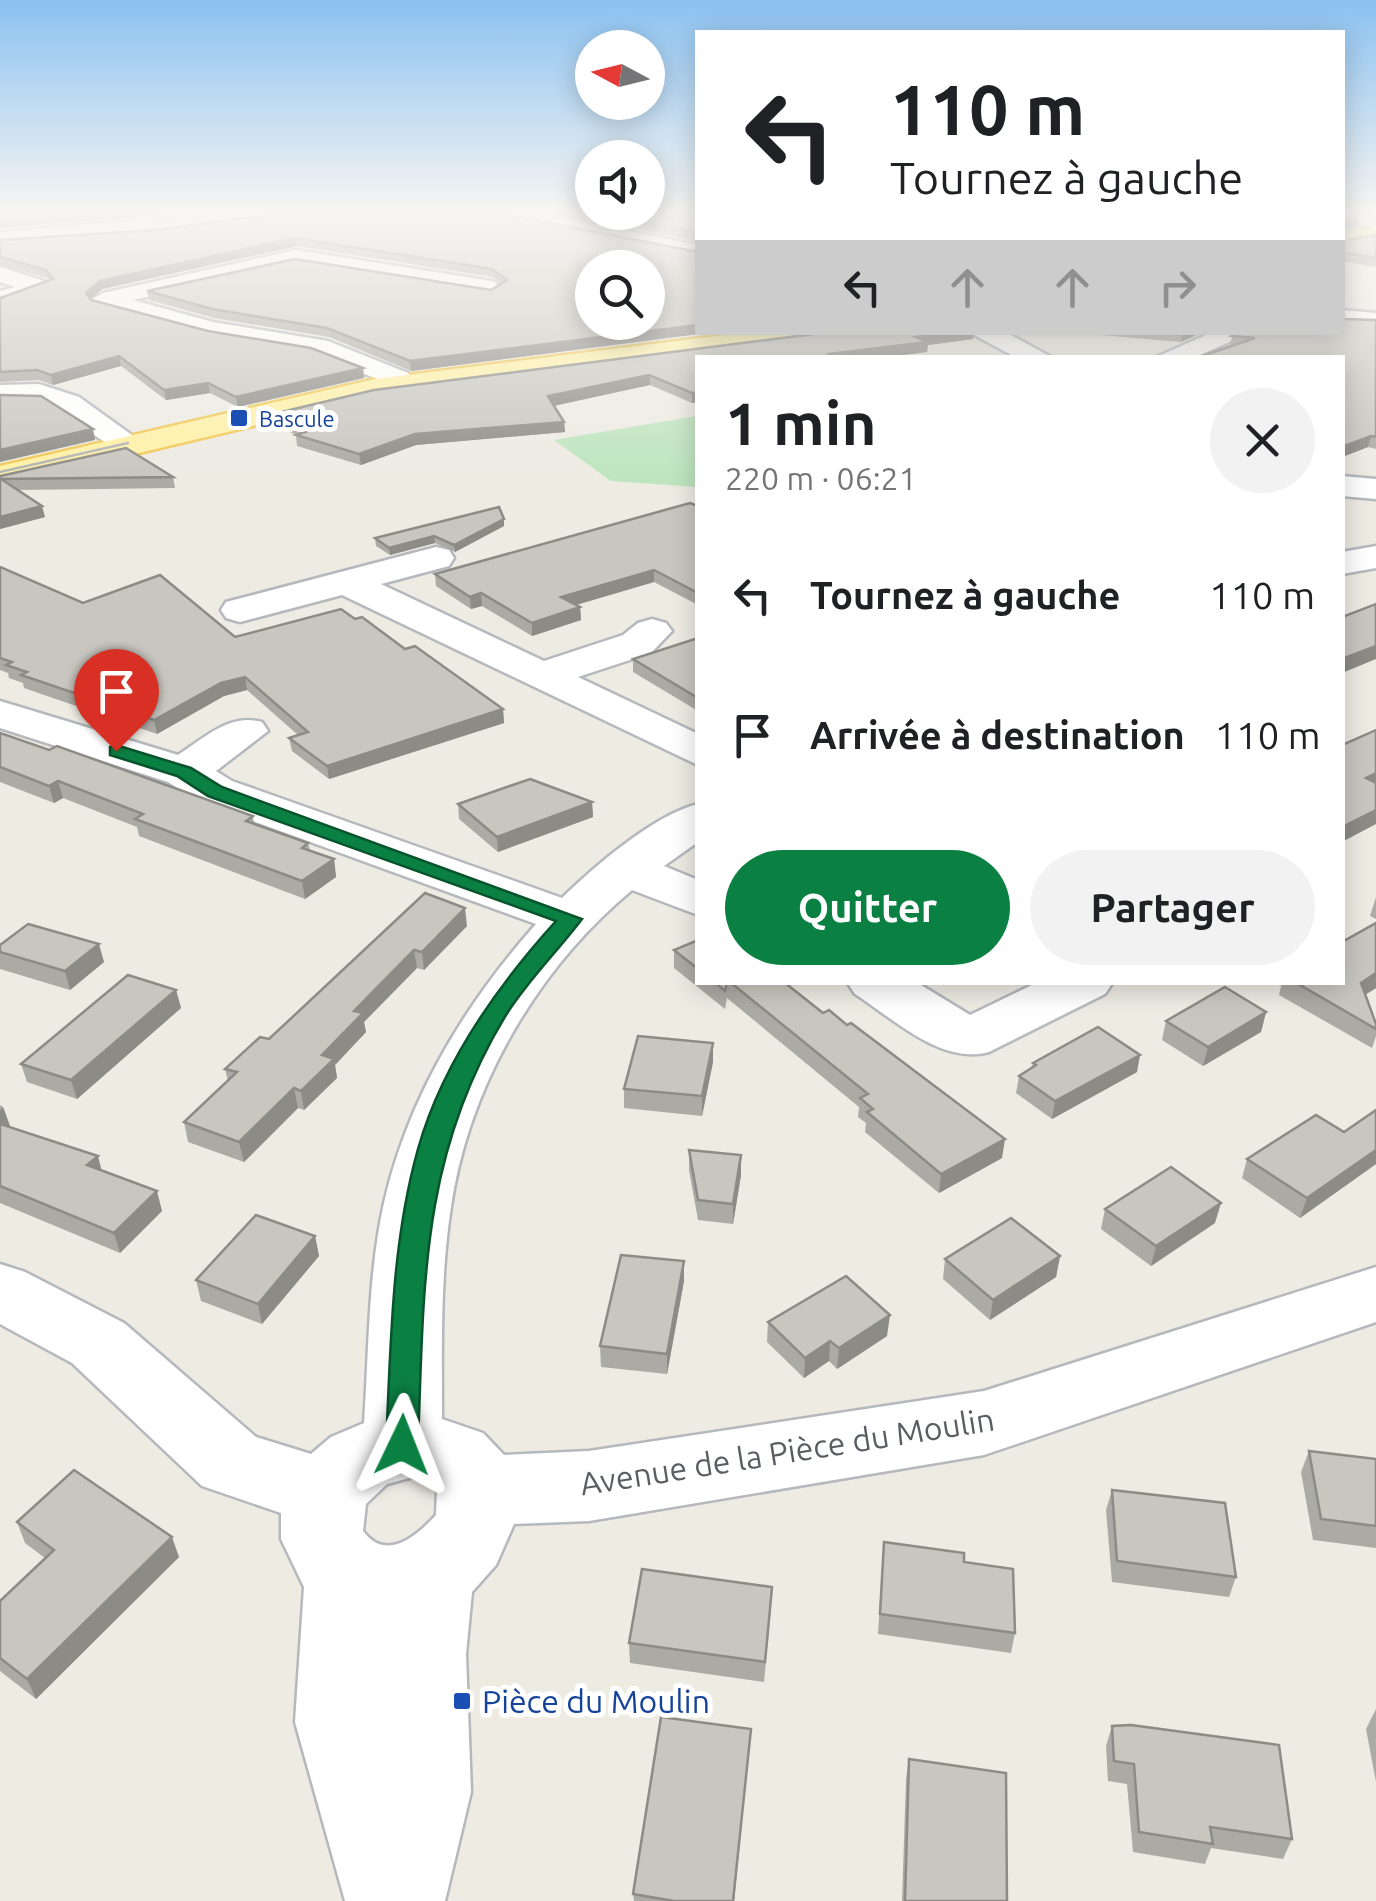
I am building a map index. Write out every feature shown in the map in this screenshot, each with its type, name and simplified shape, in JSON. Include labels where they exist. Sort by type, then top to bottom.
[{"type":"main road","points":[[0,476],[124,440],[398,379],[756,335]]},
{"type":"main road","points":[[0,464],[388,386],[790,335]]},
{"type":"street","points":[[109,302],[211,329],[318,346],[398,379]]},
{"type":"street","points":[[1345,317],[1376,320]]},
{"type":"street","points":[[989,335],[1033,355]]},
{"type":"street","points":[[1175,355],[1232,335]]},
{"type":"street","points":[[0,394],[30,388],[58,395],[124,440]]},
{"type":"street","points":[[1345,562],[1376,557]]},
{"type":"street","points":[[240,610],[436,558]]},
{"type":"street","points":[[346,582],[695,749]]},
{"type":"street","points":[[540,676],[637,644],[652,631]]},
{"type":"street","points":[[0,714],[184,772],[215,792],[571,919]]},
{"type":"street","points":[[184,772],[246,731]]},
{"type":"street","points":[[402,1445],[410,1263],[432,1147],[459,1080],[494,1014],[532,962],[571,919],[627,869],[695,821]]},
{"type":"street","points":[[627,869],[695,898]]},
{"type":"street","points":[[880,985],[968,1039],[1079,985]]},
{"type":"street","points":[[0,1291],[98,1343],[230,1462],[369,1546],[462,1551],[472,1537],[481,1506],[480,1491],[467,1467],[434,1447],[402,1445],[359,1460],[369,1546],[340,1666],[341,1722],[395,1900]]},
{"type":"street","name":"Avenue de la Pièce du Moulin","points":[[480,1491],[590,1486],[984,1423],[1376,1294]]},
{"type":"green space","points":[[695,416],[695,487],[611,481],[554,440]]},
{"type":"building","points":[[0,302],[97,302],[208,331],[311,348],[363,368],[236,397],[208,383],[164,390],[119,356],[51,375],[37,370],[0,372]]},
{"type":"building","points":[[186,302],[575,302],[578,340],[410,361],[327,328]]},
{"type":"building","points":[[665,302],[695,302],[695,325],[665,329]]},
{"type":"building","points":[[1345,319],[1376,320],[1376,437],[1345,446],[1345,355],[1205,355],[1255,338],[1232,336],[1345,335]]},
{"type":"building","points":[[806,335],[929,335],[916,337],[928,342],[830,355],[695,355],[695,392],[649,375],[548,396],[564,422],[415,434],[359,454],[296,435],[308,431],[273,414],[374,390]]},
{"type":"building","points":[[0,395],[41,396],[93,429],[0,450]]},
{"type":"building","points":[[126,448],[173,477],[1,479],[42,506],[0,517],[0,476]]},
{"type":"building","points":[[690,503],[695,505],[695,591],[654,570],[561,597],[580,607],[532,623],[481,593],[470,597],[435,574]]},
{"type":"building","points":[[499,507],[504,519],[454,545],[434,536],[389,548],[375,538]]},
{"type":"building","points":[[0,567],[83,603],[160,575],[235,637],[341,609],[355,619],[362,617],[405,649],[415,646],[503,709],[327,766],[289,738],[308,732],[245,677],[221,683],[154,720],[21,675],[27,672],[6,665],[12,662],[0,658]]},
{"type":"building","points":[[1376,604],[1376,646],[1345,658],[1345,616]]},
{"type":"building","points":[[695,639],[695,696],[633,659]]},
{"type":"building","points":[[1376,730],[1376,773],[1366,778],[1376,783],[1376,810],[1345,826],[1345,744]]},
{"type":"building","points":[[0,733],[49,750],[57,746],[253,816],[246,821],[308,843],[302,848],[334,859],[302,881],[135,819],[143,814],[58,781],[49,786],[0,767]]},
{"type":"building","points":[[530,779],[592,802],[497,837],[458,804]]},
{"type":"building","points":[[425,893],[465,908],[422,952],[414,950],[354,1011],[363,1013],[322,1055],[334,1059],[301,1091],[294,1088],[239,1142],[184,1122],[237,1072],[225,1069],[260,1037],[269,1039]]},
{"type":"building","points":[[1376,923],[1376,973],[1361,983],[1376,1029],[1300,985],[1345,985],[1345,940]]},
{"type":"building","points":[[28,924],[99,944],[65,971],[0,952],[0,945]]},
{"type":"building","points":[[695,941],[695,967],[674,950]]},
{"type":"building","points":[[128,975],[176,990],[71,1080],[21,1064]]},
{"type":"building","points":[[734,985],[788,985],[823,1013],[829,1010],[847,1025],[851,1023],[1005,1139],[941,1174],[867,1112],[873,1109],[860,1098],[868,1094]]},
{"type":"building","points":[[1225,987],[1266,1012],[1208,1047],[1166,1021]]},
{"type":"building","points":[[1098,1027],[1140,1055],[1055,1101],[1019,1076],[1036,1065],[1033,1063]]},
{"type":"building","points":[[638,1036],[713,1043],[702,1096],[624,1089]]},
{"type":"building","points":[[1376,1110],[1376,1150],[1307,1198],[1247,1159],[1316,1115],[1344,1132]]},
{"type":"building","points":[[0,1124],[98,1156],[87,1165],[157,1191],[114,1233],[0,1186]]},
{"type":"building","points":[[689,1150],[741,1155],[733,1204],[698,1200]]},
{"type":"building","points":[[1171,1167],[1221,1203],[1156,1246],[1105,1209]]},
{"type":"building","points":[[256,1215],[315,1236],[258,1304],[196,1280]]},
{"type":"building","points":[[1011,1218],[1060,1256],[993,1300],[945,1259]]},
{"type":"building","points":[[621,1255],[684,1261],[667,1354],[600,1346]]},
{"type":"building","points":[[846,1276],[890,1315],[839,1348],[830,1341],[805,1358],[768,1322]]},
{"type":"building","points":[[1309,1451],[1376,1459],[1376,1526],[1321,1519]]},
{"type":"building","points":[[74,1470],[172,1537],[27,1679],[0,1658],[0,1601],[54,1550],[17,1522]]},
{"type":"building","points":[[1112,1490],[1225,1503],[1236,1577],[1117,1561]]},
{"type":"building","points":[[884,1542],[964,1553],[964,1562],[1013,1569],[1015,1633],[880,1614]]},
{"type":"building","points":[[642,1569],[772,1587],[765,1662],[629,1643]]},
{"type":"building","points":[[661,1717],[751,1729],[733,1901],[674,1901],[633,1894]]},
{"type":"building","points":[[1131,1725],[1279,1745],[1292,1839],[1210,1827],[1213,1844],[1139,1832],[1134,1764],[1114,1761],[1112,1726]]},
{"type":"building","points":[[909,1759],[1006,1773],[1007,1901],[905,1901]]},
{"type":"tram line","points":[[0,472],[128,443]]},
{"type":"place","name":"Bascule","points":[[239,418]]},
{"type":"place","name":"Pièce du Moulin","points":[[462,1701]]},
{"type":"route","points":[[116,751],[184,772],[215,792],[571,919],[532,962],[494,1014],[459,1080],[432,1147],[418,1203],[410,1263],[402,1445]]}]
